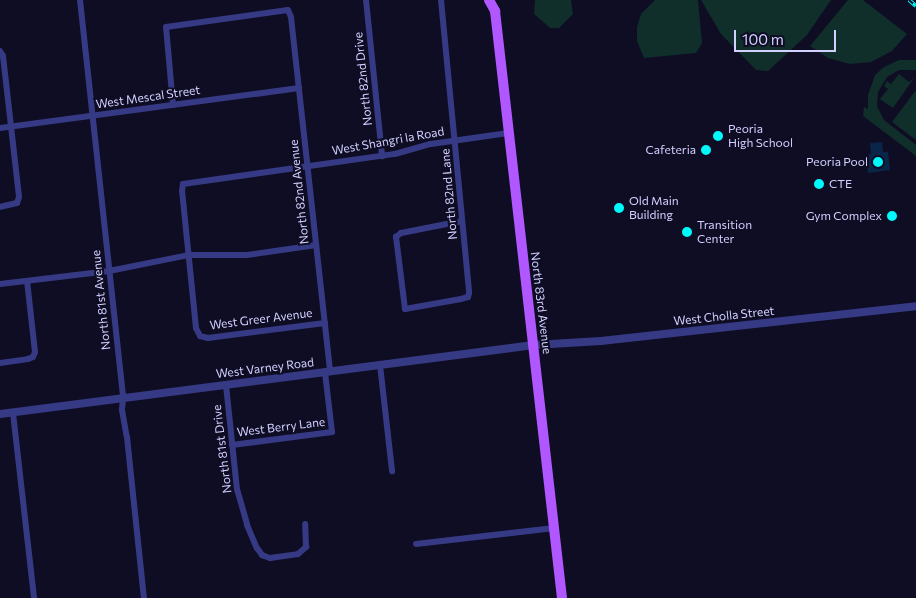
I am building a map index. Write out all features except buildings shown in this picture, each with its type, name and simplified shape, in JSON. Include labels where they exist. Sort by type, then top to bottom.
[{"type":"main road","name":"North 83rd Avenue","points":[[489,0],[495,11],[562,598]]},
{"type":"main road","name":"North 83rd Avenue","points":[[495,11],[499,0]]},
{"type":"street","name":"North 81st Avenue","points":[[80,0],[123,398],[122,410],[127,437],[144,598]]},
{"type":"street","name":"North 82nd Drive","points":[[366,0],[382,156]]},
{"type":"street","name":"North 82nd Lane","points":[[441,0],[456,140],[468,297],[405,308],[396,237],[401,233],[462,221]]},
{"type":"street","name":"North 82nd Avenue","points":[[173,105],[166,27],[288,10],[291,17],[325,323],[332,432]]},
{"type":"street","points":[[0,207],[18,204],[19,197],[1,51]]},
{"type":"street","name":"West Mescal Street","points":[[0,128],[299,88]]},
{"type":"street","name":"West Shangri la Road","points":[[188,255],[183,184],[382,156],[456,140],[508,133]]},
{"type":"street","points":[[0,284],[109,271],[188,255],[247,255],[316,245]]},
{"type":"street","name":"West Greer Avenue","points":[[188,255],[196,328],[200,336],[208,338],[325,323]]},
{"type":"street","points":[[0,363],[33,357],[35,352],[27,281]]},
{"type":"street","name":"West Cholla Street","points":[[534,345],[602,341],[916,306]]},
{"type":"street","name":"West Varney Road","points":[[0,414],[534,345]]},
{"type":"street","points":[[380,365],[392,470]]},
{"type":"street","name":"North 81st Drive","points":[[226,384],[239,499],[253,541],[262,555],[270,558],[284,557],[302,552],[306,540],[305,524]]},
{"type":"street","points":[[13,413],[34,598]]},
{"type":"street","name":"West Berry Lane","points":[[232,445],[332,432]]},
{"type":"street","points":[[416,544],[554,528]]},
{"type":"green space","points":[[535,0],[571,0],[573,14],[559,28],[550,28],[534,14]]},
{"type":"green space","points":[[655,0],[698,0],[702,43],[696,53],[644,58],[637,41],[637,27],[641,14]]},
{"type":"green space","points":[[701,0],[831,0],[807,35],[768,71],[756,70],[721,34]]},
{"type":"green space","points":[[848,0],[863,0],[907,34],[892,51],[871,62],[850,64],[828,58],[810,46]]},
{"type":"green space","points":[[899,60],[916,60],[916,70],[899,70],[887,77],[878,92],[877,106],[884,120],[916,145],[916,156],[863,116],[864,107],[868,109],[868,95],[875,75],[884,67]]},
{"type":"green space","points":[[899,74],[909,82],[914,78],[893,108],[880,99],[888,89],[884,86],[887,81],[891,84]]},
{"type":"green space","points":[[916,90],[916,140],[892,122]]},
{"type":"water","name":"Peoria Pool","points":[[882,142],[883,152],[888,152],[890,170],[868,173],[866,155],[871,154],[870,143]]},
{"type":"railway","points":[[909,0],[916,6]]},
{"type":"place","name":"Peoria High School","points":[[718,136]]},
{"type":"place","name":"Cafeteria","points":[[706,150]]},
{"type":"place","name":"Peoria Pool","points":[[878,162]]},
{"type":"place","name":"CTE","points":[[819,184]]},
{"type":"place","name":"Old Main Building","points":[[619,208]]},
{"type":"place","name":"Gym Complex","points":[[892,216]]},
{"type":"place","name":"Transition Center","points":[[687,232]]}]
